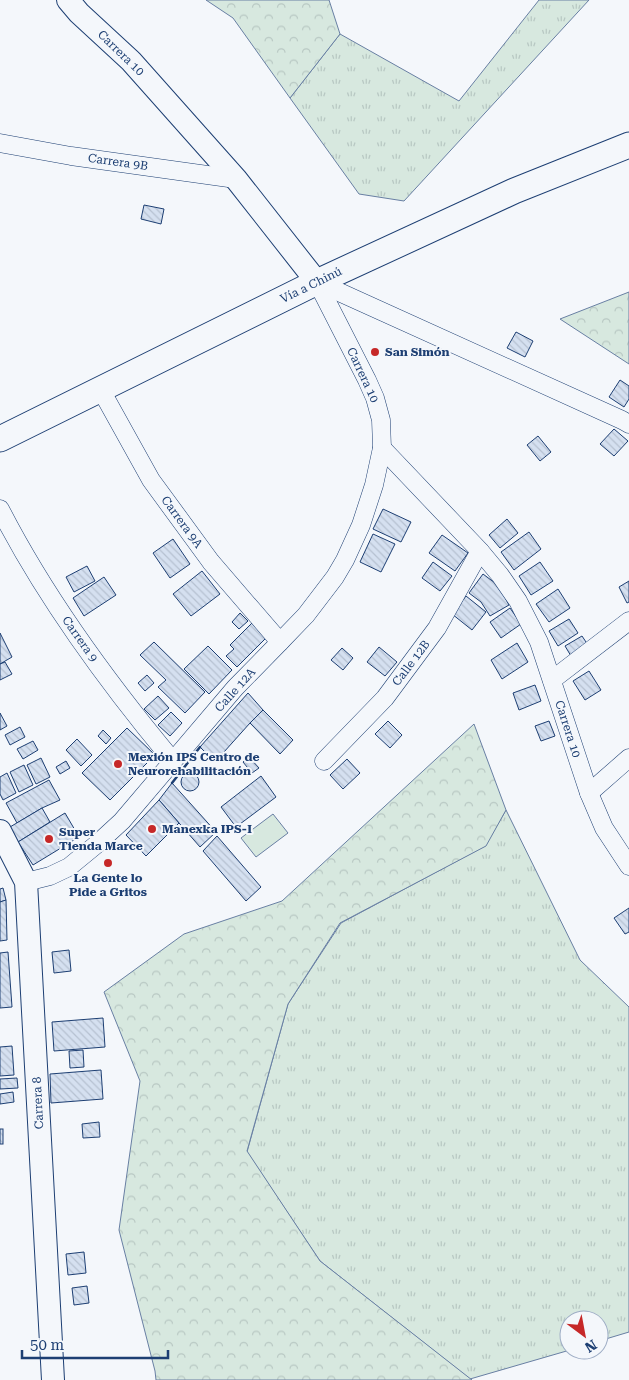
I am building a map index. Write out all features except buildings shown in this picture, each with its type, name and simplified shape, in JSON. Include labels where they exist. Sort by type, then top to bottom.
[{"type":"main road","name":"Vía a Chinú","points":[[0,439],[317,282],[514,191],[629,145]]},
{"type":"street","name":"Carrera 10","points":[[68,0],[79,13],[131,61],[236,179],[317,282],[368,380],[381,420],[382,448],[480,551],[518,601],[539,642],[588,793],[604,828],[629,866]]},
{"type":"street","name":"Carrera 9B","points":[[0,143],[71,156],[236,179]]},
{"type":"street","points":[[317,282],[629,424]]},
{"type":"street","name":"Carrera 9A","points":[[101,390],[151,480],[211,562],[280,642]]},
{"type":"street","name":"Calle 12A","points":[[26,882],[50,876],[69,867],[122,821],[235,688],[323,594],[345,560],[361,525],[374,485],[382,448]]},
{"type":"street","name":"Carrera 9","points":[[0,509],[45,587],[85,647],[127,705],[173,761]]},
{"type":"street","name":"Calle 12B","points":[[324,761],[384,698],[437,628],[480,551]]},
{"type":"street","points":[[552,680],[629,621]]},
{"type":"street","points":[[588,793],[629,758]]},
{"type":"street","name":"Carrera 8","points":[[0,831],[26,882],[53,1380]]},
{"type":"green space","points":[[206,0],[329,0],[340,34],[290,98],[233,18]]},
{"type":"green space","points":[[539,0],[589,0],[404,201],[359,194],[290,98],[340,34],[459,101]]},
{"type":"green space","points":[[629,292],[629,364],[560,319]]},
{"type":"green space","points":[[474,724],[506,810],[486,846],[340,923],[288,1004],[247,1151],[320,1261],[472,1380],[156,1380],[119,1230],[140,1081],[104,992],[184,934],[282,901]]},
{"type":"green space","points":[[506,810],[580,960],[629,1007],[629,1332],[609,1338],[609,1310],[559,1310],[559,1353],[470,1379],[320,1261],[247,1152],[288,1004],[341,923],[485,846]]},
{"type":"green space","points":[[273,814],[288,833],[256,857],[241,838]]},
{"type":"wall","points":[[172,783],[200,747]]},
{"type":"place","name":"San Simón","points":[[375,352]]},
{"type":"place","name":"Mexión IPS Centro de Neurorehabilitación","points":[[118,764]]},
{"type":"place","name":"Manexka IPS-I","points":[[152,829]]},
{"type":"place","name":"Super Tienda Marce","points":[[49,839]]},
{"type":"place","name":"La Gente lo Pide a Gritos","points":[[108,863]]}]
